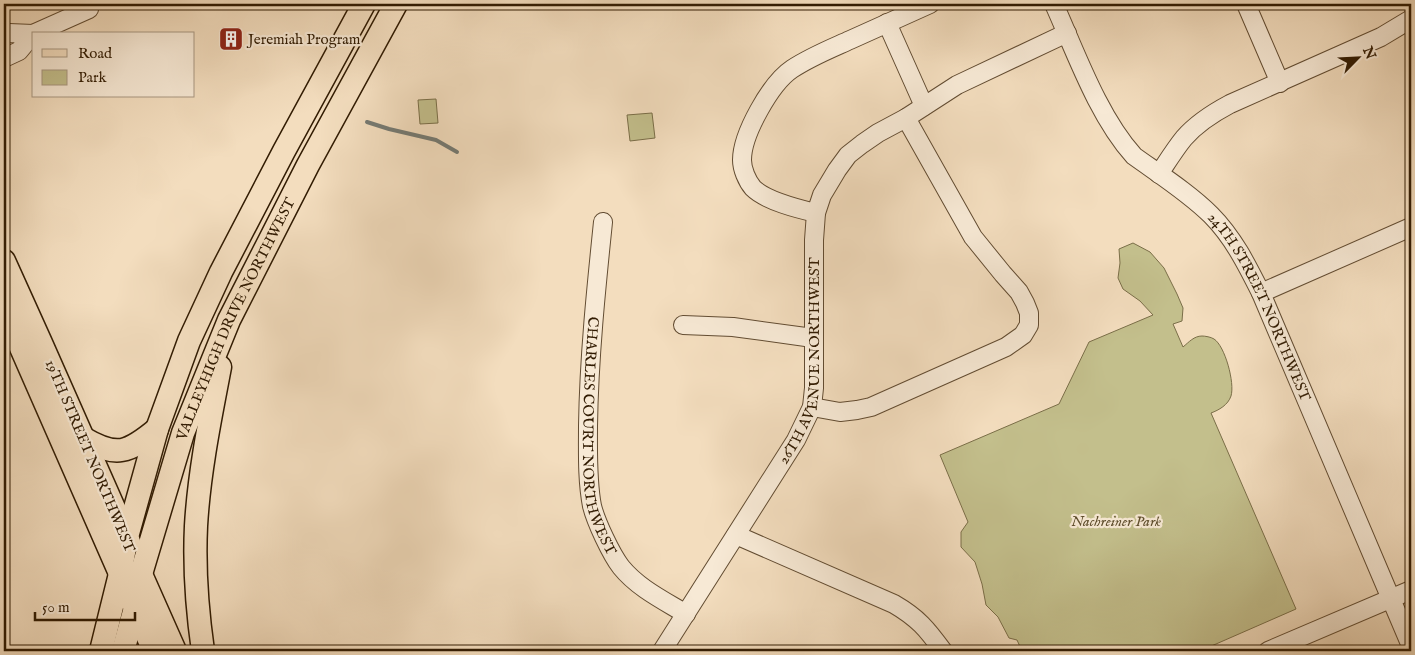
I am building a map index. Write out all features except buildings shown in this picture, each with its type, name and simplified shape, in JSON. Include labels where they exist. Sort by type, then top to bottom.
[{"type":"main road","name":"VALLEYHIGH DRIVE NORTHWEST","points":[[127,537],[157,429],[189,341],[212,290],[284,151],[364,4]]},
{"type":"main road","name":"VALLEYHIGH DRIVE NORTHWEST","points":[[101,651],[183,433],[228,320],[308,165],[396,4]]},
{"type":"main road","name":"19TH STREET NORTHWEST","points":[[4,261],[42,342],[127,537],[130,574]]},
{"type":"main road","name":"19TH STREET NORTHWEST","points":[[4,309],[130,574],[175,651]]},
{"type":"main road","points":[[203,651],[196,576],[196,524],[204,452],[228,320]]},
{"type":"main road","points":[[83,438],[109,450],[125,450],[144,440],[157,429]]},
{"type":"main road","name":"VALLEYHIGH DRIVE NORTHWEST","points":[[123,651],[135,608],[130,574]]},
{"type":"main road","points":[[135,608],[154,651]]},
{"type":"street","points":[[38,32],[90,9],[87,4]]},
{"type":"street","points":[[816,214],[776,201],[754,188],[748,180],[742,159],[746,140],[760,109],[770,92],[790,70],[819,54],[930,4]]},
{"type":"street","name":"24TH STREET NORTHWEST","points":[[1054,4],[1091,86],[1115,132],[1134,156],[1203,208],[1223,228],[1248,267],[1261,293],[1411,646]]},
{"type":"street","points":[[1246,4],[1280,83]]},
{"type":"street","points":[[1159,174],[1184,138],[1205,119],[1230,104],[1381,37],[1411,19]]},
{"type":"street","points":[[887,23],[924,106]]},
{"type":"street","points":[[4,35],[9,33],[32,34]]},
{"type":"street","name":"26TH AVENUE NORTHWEST","points":[[662,651],[796,440],[812,408],[814,388],[814,240],[816,214],[822,195],[837,170],[848,155],[878,133],[974,76],[1067,33]]},
{"type":"street","points":[[4,58],[20,51],[32,35]]},
{"type":"street","points":[[812,408],[840,412],[871,407],[1006,348],[1023,335],[1029,325],[1029,314],[1019,292],[974,237],[906,118]]},
{"type":"street","name":"CHARLES COURT NORTHWEST","points":[[603,222],[590,362],[588,458],[592,508],[621,567],[652,594],[686,614]]},
{"type":"street","points":[[1261,293],[1411,227]]},
{"type":"street","points":[[683,325],[733,327],[813,338]]},
{"type":"street","points":[[736,535],[894,604],[910,613],[919,621],[943,651]]},
{"type":"street","points":[[1268,651],[1411,590]]},
{"type":"green space","points":[[436,99],[438,123],[420,124],[418,100]]},
{"type":"green space","points":[[652,113],[655,138],[630,141],[627,115]]},
{"type":"green space","name":"Nachreiner Park","points":[[1133,243],[1150,252],[1164,268],[1177,294],[1183,308],[1182,321],[1173,324],[1183,347],[1196,337],[1202,336],[1214,339],[1222,349],[1232,383],[1231,396],[1223,407],[1211,413],[1296,609],[1200,651],[1022,651],[1017,640],[1009,638],[998,617],[986,605],[975,562],[961,547],[961,532],[968,522],[940,455],[1059,404],[1089,342],[1153,315],[1140,301],[1123,289],[1118,278],[1119,249]]},
{"type":"waterway","points":[[367,122],[436,140],[457,152]]},
{"type":"place","name":"Jeremiah Program","points":[[231,39]]}]
